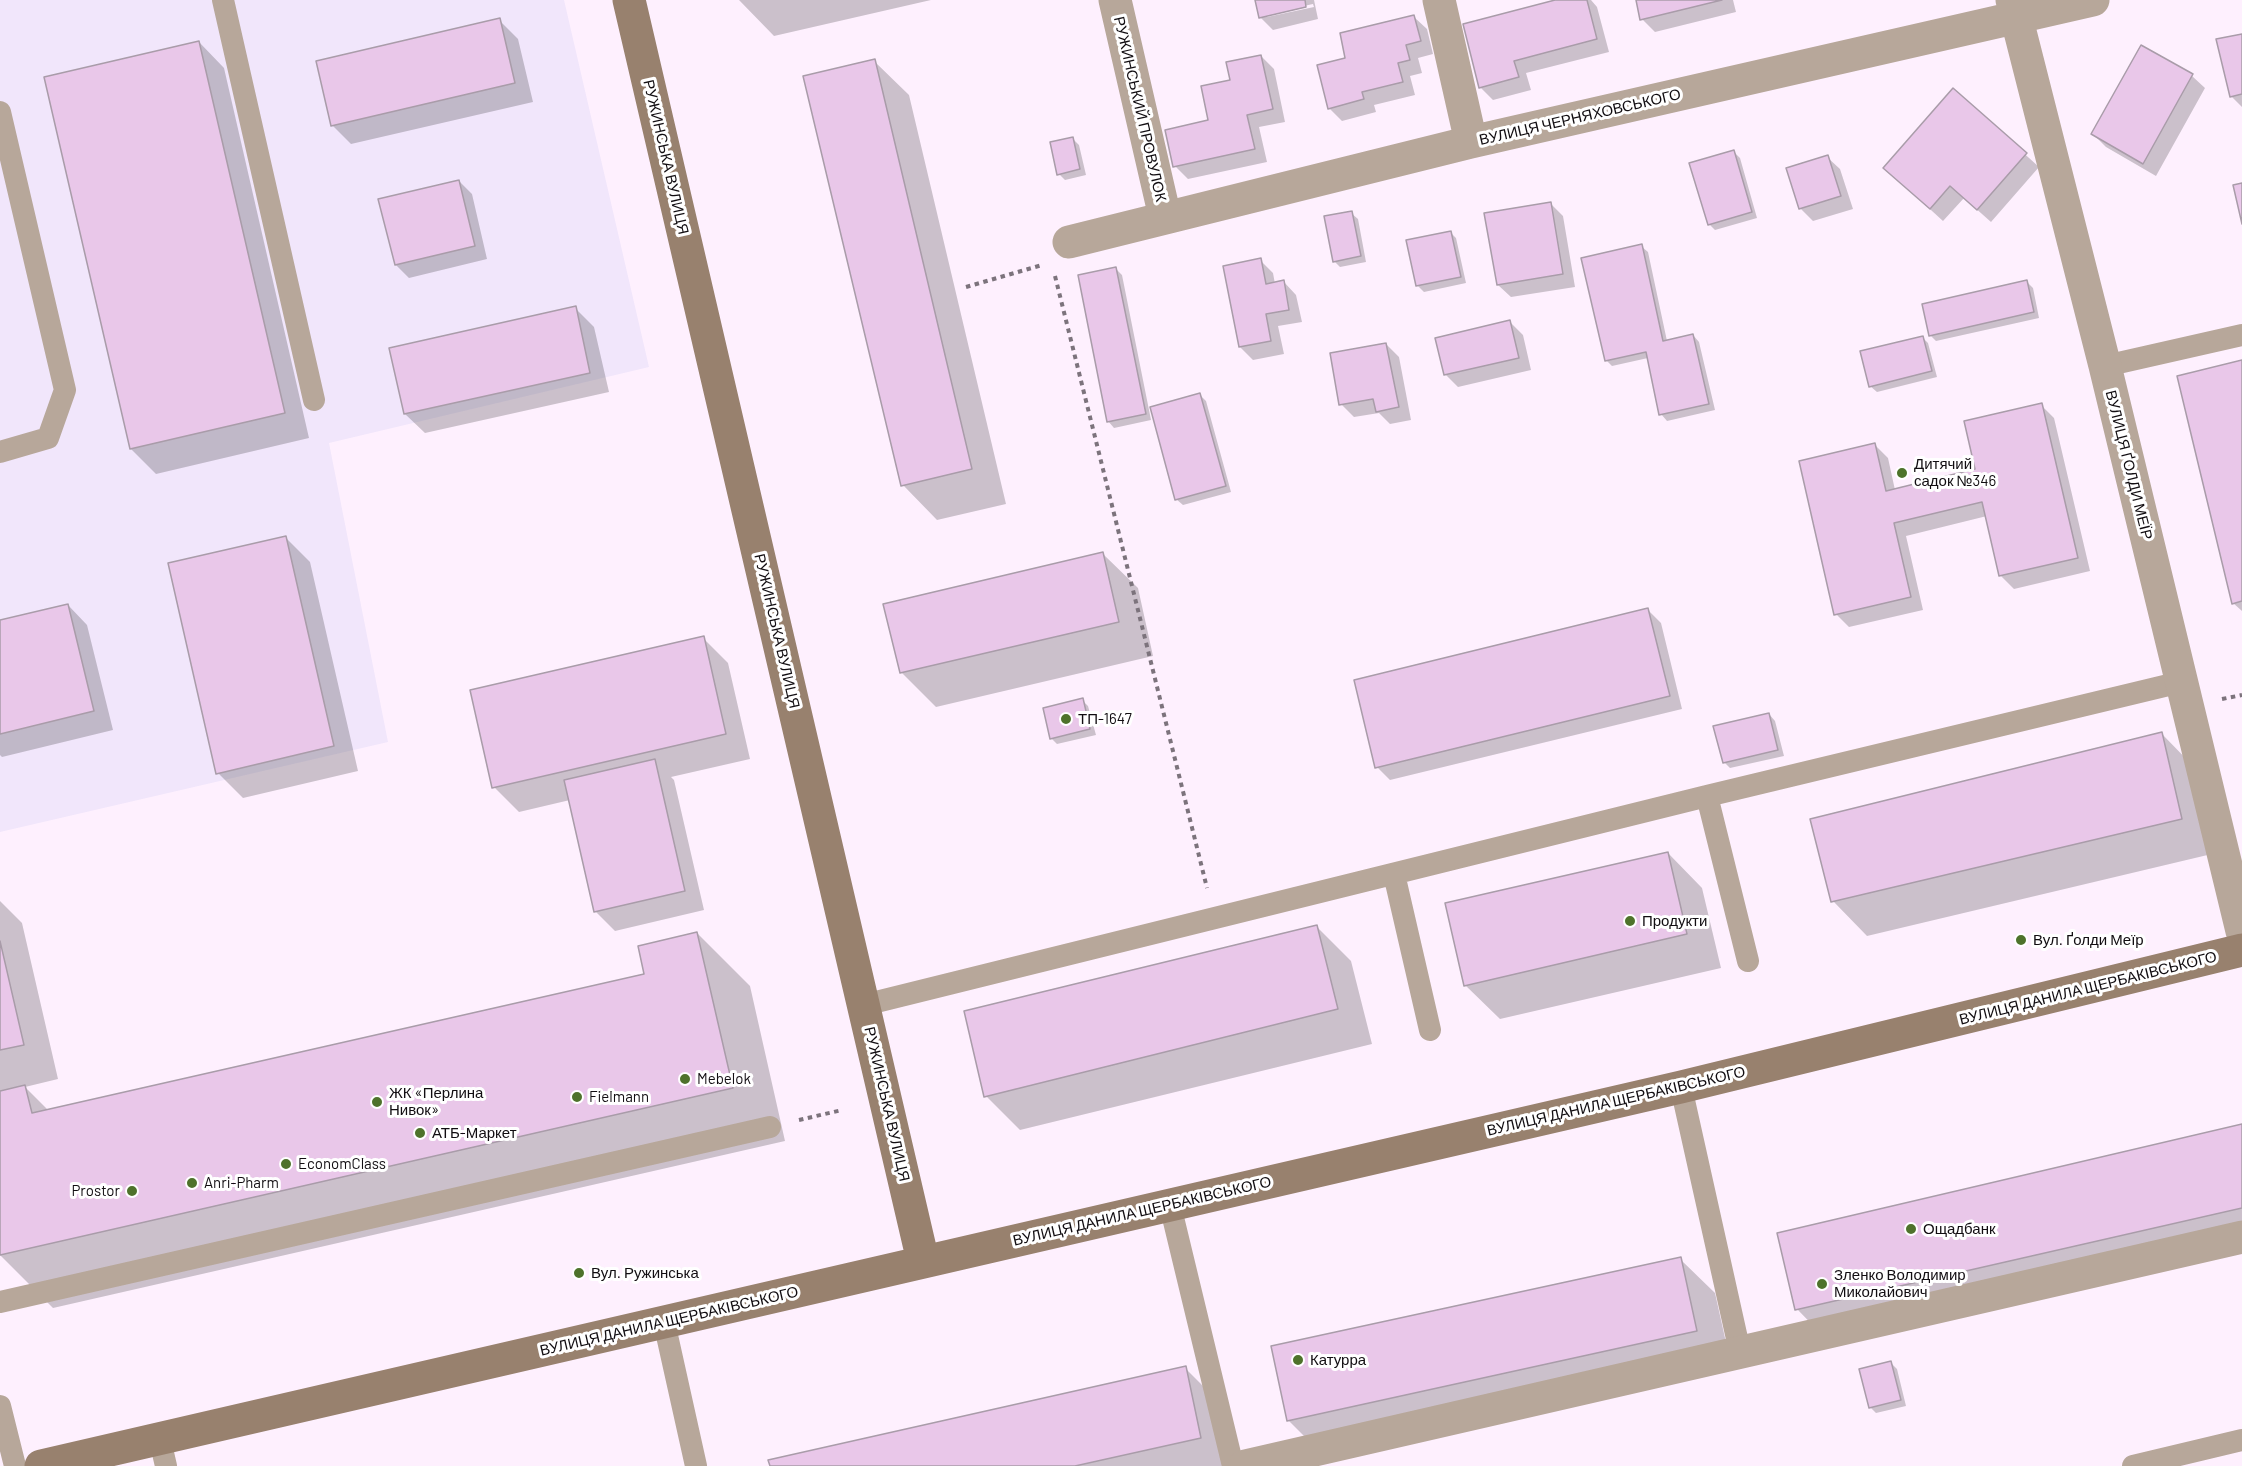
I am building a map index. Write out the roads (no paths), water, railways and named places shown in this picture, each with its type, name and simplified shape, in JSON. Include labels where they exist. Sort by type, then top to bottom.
[{"type":"main road","name":"РУЖИНСЬКА ВУЛИЦЯ","points":[[629,0],[924,1261]]},
{"type":"main road","name":"ВУЛИЦЯ ДАНИЛА ЩЕРБАКІВСЬКОГО","points":[[41,1466],[163,1453],[664,1322],[1681,1087],[2242,950]]},
{"type":"street","name":"РУЖИНСЬКИЙ ПРОВУЛОК","points":[[1115,0],[1164,217]]},
{"type":"street","points":[[1439,0],[1471,142]]},
{"type":"street","name":"ВУЛИЦЯ ЧЕРНЯХОВСЬКОГО","points":[[1060,252],[1164,217],[2014,9],[2093,0]]},
{"type":"street","name":"ВУЛИЦЯ ҐОЛДИ МЕЇР","points":[[2014,9],[2105,366],[2242,931]]},
{"type":"street","points":[[1245,1466],[2242,1236]]},
{"type":"lane","points":[[223,0],[314,400]]},
{"type":"lane","points":[[0,112],[65,390],[48,438],[0,452]]},
{"type":"lane","points":[[2105,366],[2242,335]]},
{"type":"lane","points":[[864,1005],[1707,796],[2181,682]]},
{"type":"lane","points":[[1707,796],[1748,961]]},
{"type":"lane","points":[[1394,874],[1430,1030]]},
{"type":"lane","points":[[1681,1087],[1740,1352]]},
{"type":"lane","points":[[0,1302],[770,1127]]},
{"type":"lane","points":[[1170,1205],[1233,1466]]},
{"type":"lane","points":[[664,1322],[696,1466]]},
{"type":"lane","points":[[0,1406],[15,1466]]},
{"type":"lane","points":[[2133,1466],[2242,1440]]},
{"type":"place","name":"Дитячий садок №346","points":[[1902,473]]},
{"type":"place","name":"ТП-1647","points":[[1066,719]]},
{"type":"place","name":"Продукти","points":[[1630,921]]},
{"type":"place","name":"Вул. Ґолди Меїр","points":[[2021,940]]},
{"type":"place","name":"Mebelok","points":[[685,1079]]},
{"type":"place","name":"Fielmann","points":[[577,1097]]},
{"type":"place","name":"ЖК «Перлина Нивок»","points":[[377,1102]]},
{"type":"place","name":"АТБ-Маркет","points":[[420,1133]]},
{"type":"place","name":"EconomClass","points":[[286,1164]]},
{"type":"place","name":"Anri-Pharm","points":[[192,1183]]},
{"type":"place","name":"Prostor","points":[[132,1191]]},
{"type":"place","name":"Ощадбанк","points":[[1911,1229]]},
{"type":"place","name":"Вул. Ружинська","points":[[579,1273]]},
{"type":"place","name":"Зленко Володимир Миколайович","points":[[1822,1284]]},
{"type":"place","name":"Катурра","points":[[1298,1360]]}]
